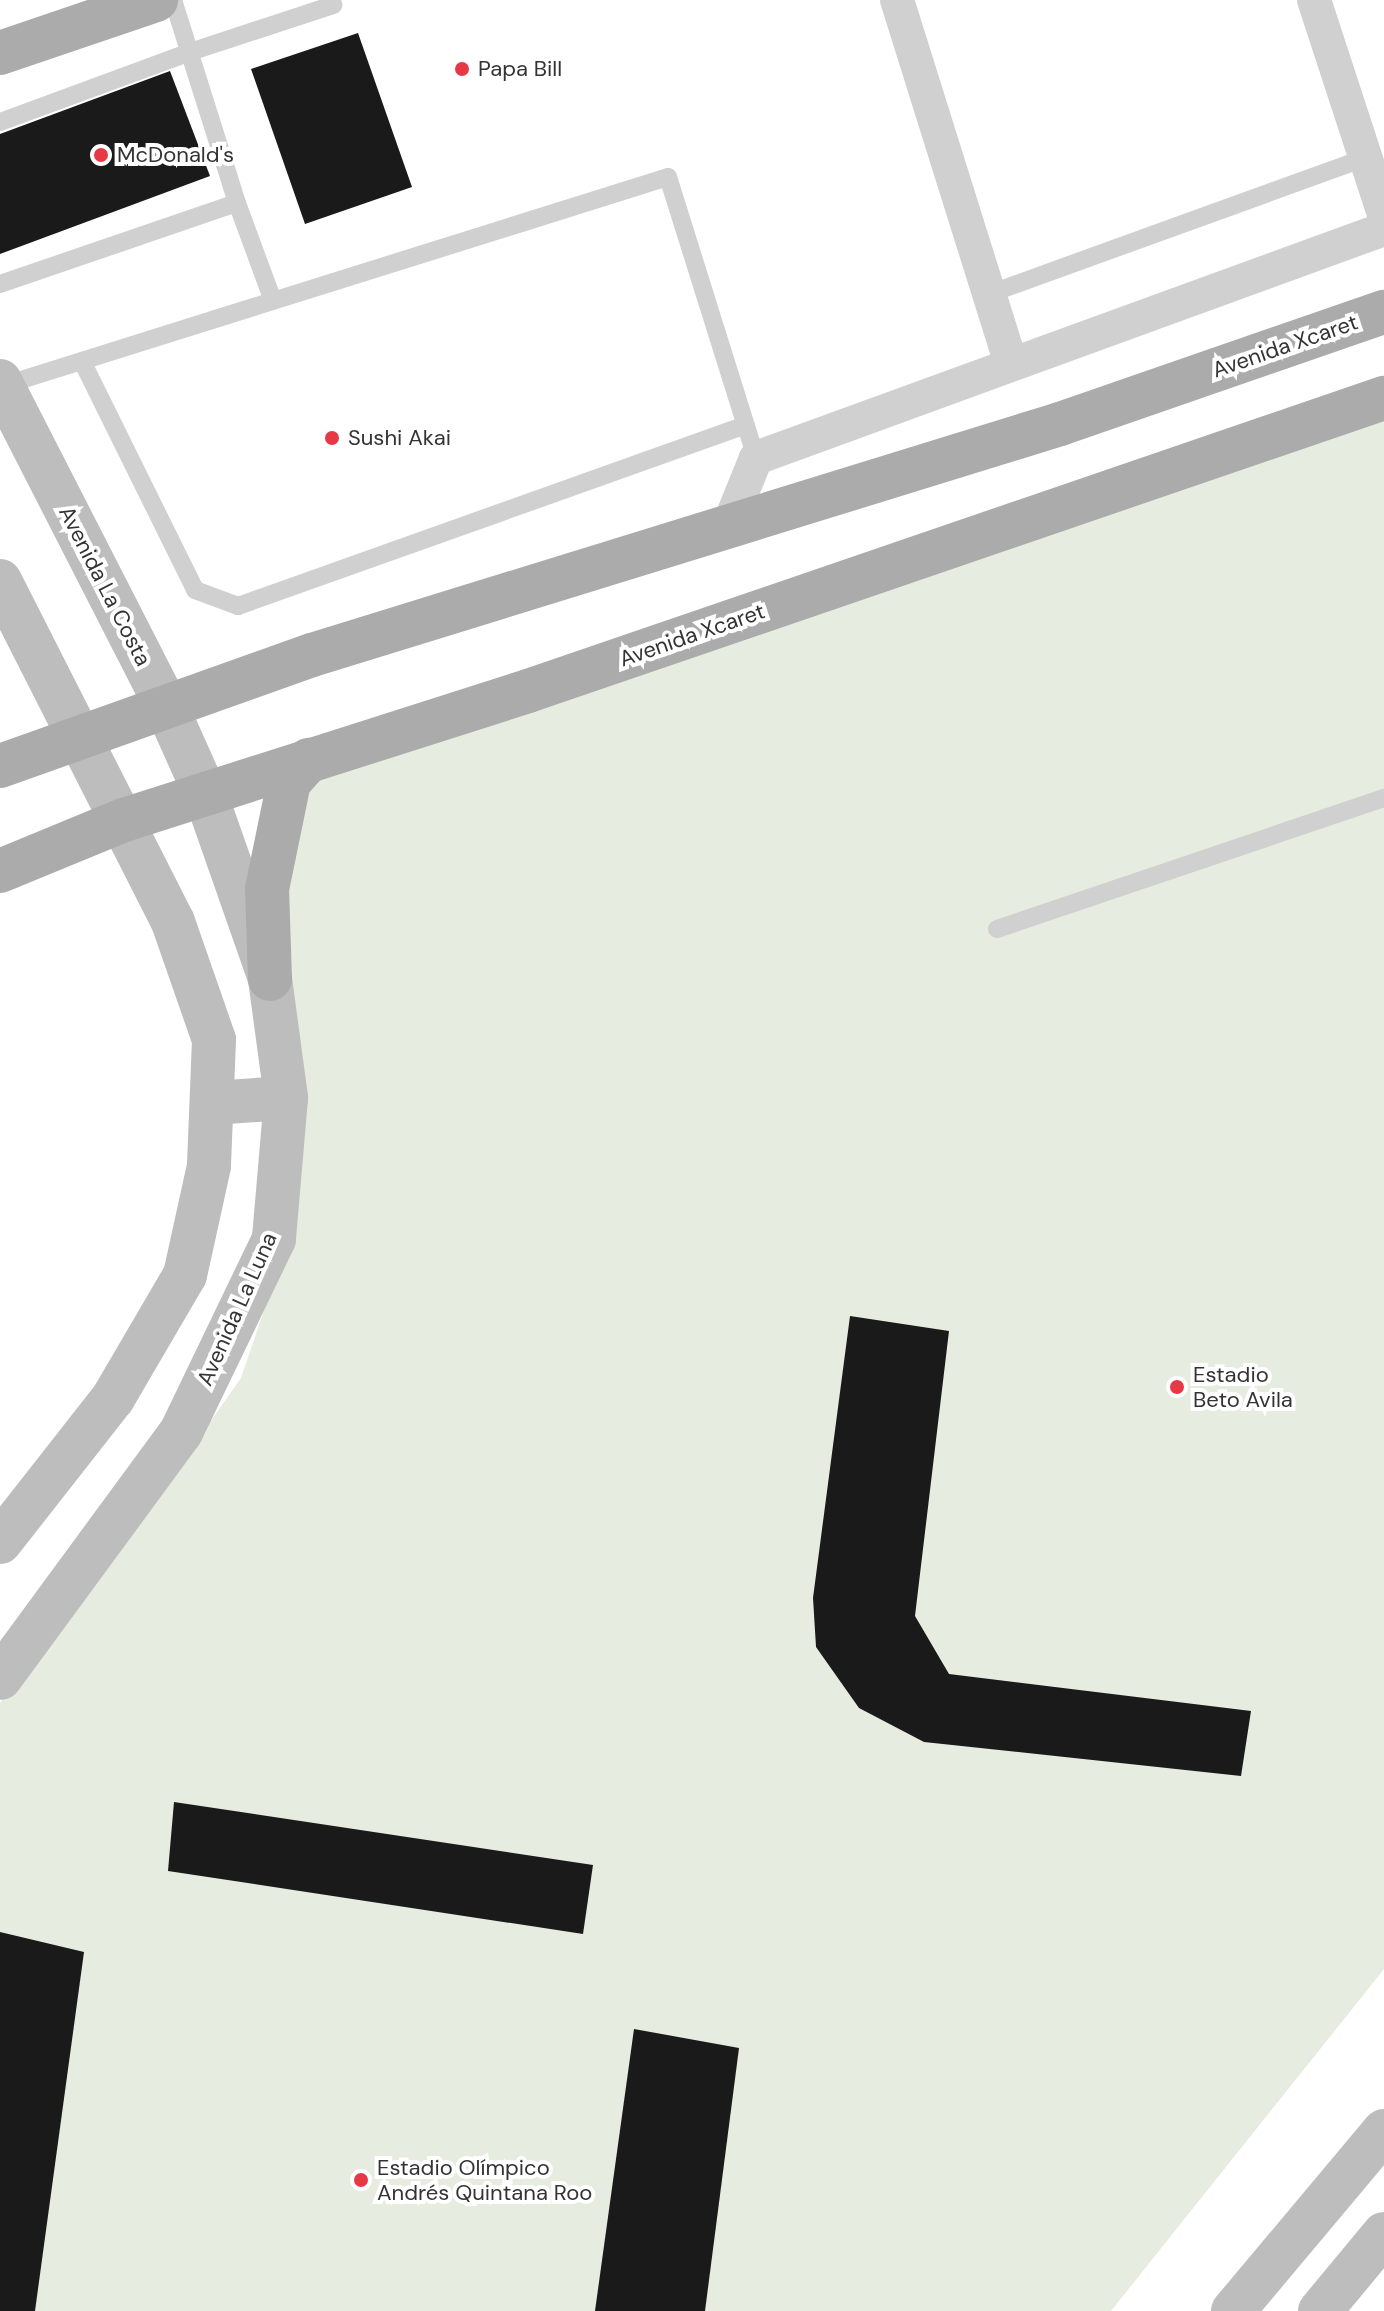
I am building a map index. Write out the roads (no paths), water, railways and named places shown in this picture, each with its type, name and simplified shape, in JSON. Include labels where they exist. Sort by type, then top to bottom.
[{"type":"main road","points":[[0,53],[156,0]]},
{"type":"main road","name":"Avenida Xcaret","points":[[0,766],[312,655],[1060,424],[1384,312]]},
{"type":"main road","name":"Avenida La Costa","points":[[1,383],[166,706],[205,793]]},
{"type":"main road","name":"Avenida Xcaret","points":[[0,871],[124,820],[528,691],[1384,398]]},
{"type":"main road","points":[[0,581],[124,820],[173,922],[214,1040],[209,1166],[185,1275],[113,1398],[0,1542]]},
{"type":"main road","points":[[270,979],[267,889],[289,782],[309,760]]},
{"type":"main road","name":"Avenida La Luna","points":[[0,1678],[181,1432],[274,1239],[286,1098],[270,979],[205,793]]},
{"type":"main road","points":[[212,1103],[286,1098]]},
{"type":"main road","points":[[1233,2311],[1384,2131]]},
{"type":"main road","points":[[1320,2311],[1384,2234]]},
{"type":"street","points":[[897,0],[1011,363]]},
{"type":"street","points":[[1314,0],[1384,214]]},
{"type":"street","points":[[728,527],[756,458],[1384,229]]},
{"type":"lane","points":[[173,0],[237,203],[273,301]]},
{"type":"lane","points":[[0,122],[190,52],[333,5]]},
{"type":"lane","points":[[989,294],[1365,158]]},
{"type":"lane","points":[[1,383],[82,361],[668,177],[756,458]]},
{"type":"lane","points":[[0,284],[237,203]]},
{"type":"lane","points":[[82,361],[195,590],[238,606],[746,425]]},
{"type":"lane","points":[[997,929],[1384,798]]},
{"type":"place","name":"Papa Bill","points":[[462,69]]},
{"type":"place","name":"McDonald's","points":[[101,155]]},
{"type":"place","name":"Sushi Akai","points":[[332,438]]},
{"type":"place","name":"Estadio Beto Avila","points":[[1177,1387]]},
{"type":"place","name":"Estadio Olímpico Andrés Quintana Roo","points":[[361,2180]]}]
